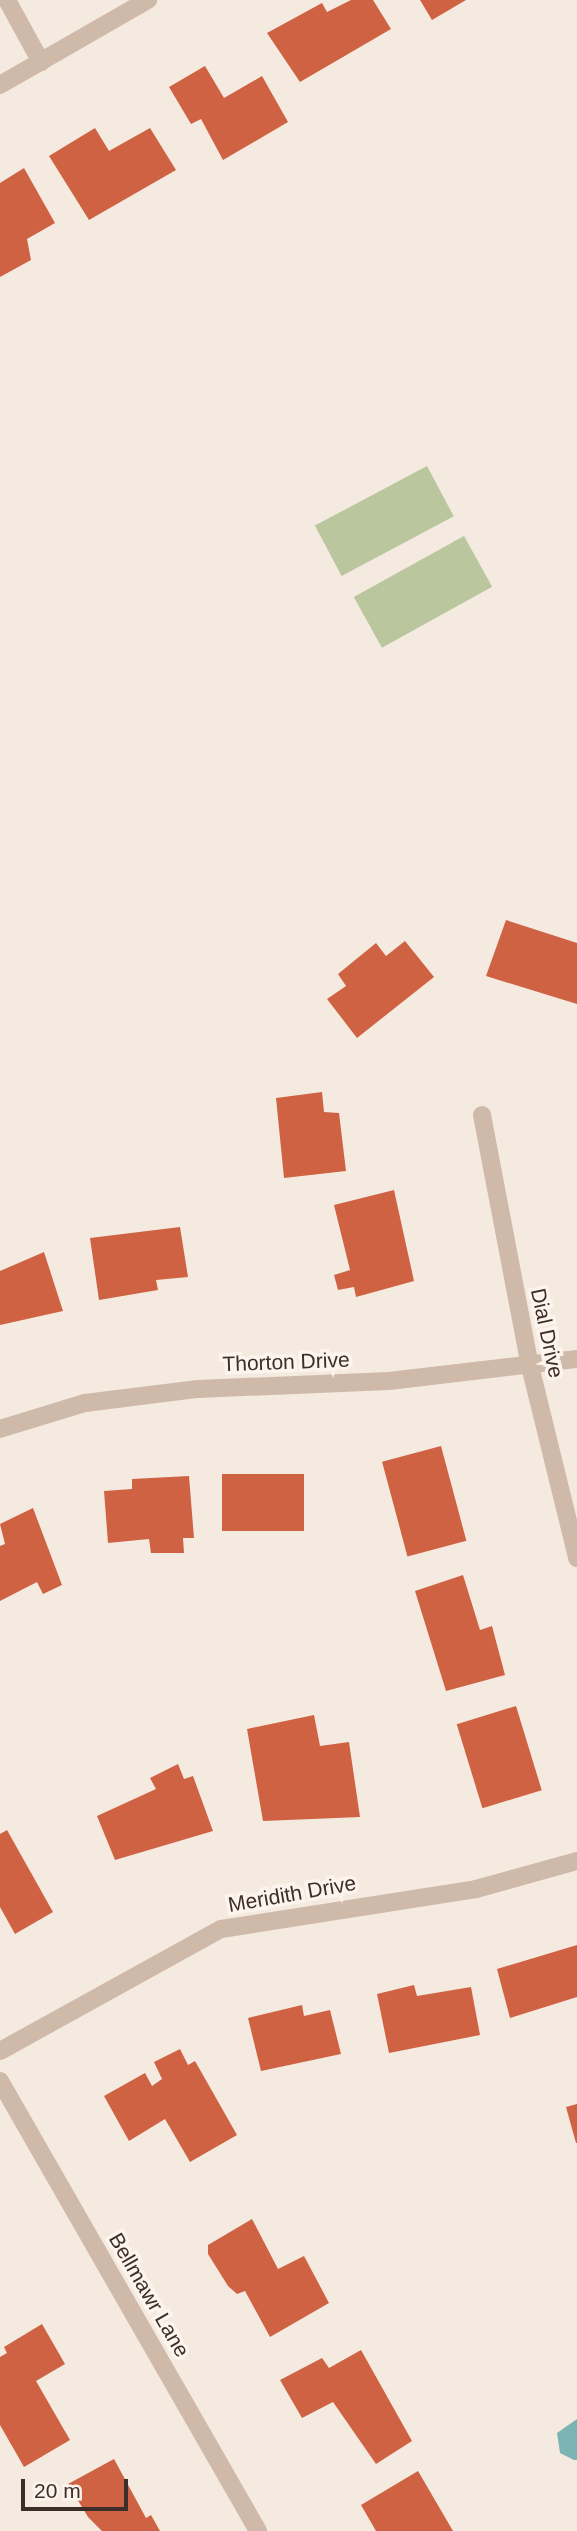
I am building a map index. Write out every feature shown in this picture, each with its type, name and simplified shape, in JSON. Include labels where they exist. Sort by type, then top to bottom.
[{"type":"street","points":[[7,0],[41,62]]},
{"type":"street","points":[[0,85],[148,0]]},
{"type":"street","name":"Dial Drive","points":[[482,1115],[530,1366],[577,1558]]},
{"type":"street","name":"Thorton Drive","points":[[0,1429],[85,1403],[186,1390],[389,1381],[577,1359]]},
{"type":"street","name":"Meridith Drive","points":[[0,2051],[221,1929],[476,1889],[577,1861]]},
{"type":"street","name":"Bellmawr Lane","points":[[0,2081],[258,2531]]},
{"type":"green space","points":[[427,466],[454,516],[342,576],[315,526]]},
{"type":"green space","points":[[464,536],[492,587],[382,648],[354,597]]},
{"type":"water","points":[[577,2419],[577,2460],[574,2460],[560,2453],[557,2433]]},
{"type":"building","points":[[351,0],[373,0],[391,29],[300,82],[267,33],[322,3],[327,12]]},
{"type":"building","points":[[420,0],[466,0],[432,20]]},
{"type":"building","points":[[205,66],[224,98],[262,76],[288,122],[223,160],[201,119],[191,124],[169,87]]},
{"type":"building","points":[[95,128],[109,151],[150,128],[176,170],[89,220],[49,156]]},
{"type":"building","points":[[24,168],[55,223],[27,239],[31,260],[0,277],[0,183]]},
{"type":"building","points":[[506,920],[577,943],[577,1004],[486,976]]},
{"type":"building","points":[[405,941],[434,977],[357,1038],[327,999],[346,986],[338,974],[376,943],[386,956]]},
{"type":"building","points":[[322,1092],[324,1112],[339,1113],[346,1171],[284,1178],[276,1098]]},
{"type":"building","points":[[394,1190],[414,1281],[356,1297],[354,1287],[338,1290],[334,1275],[350,1270],[334,1205]]},
{"type":"building","points":[[180,1227],[188,1277],[156,1280],[158,1290],[99,1300],[90,1238]]},
{"type":"building","points":[[44,1252],[63,1311],[0,1325],[0,1271]]},
{"type":"building","points":[[441,1446],[466,1541],[407,1556],[382,1462]]},
{"type":"building","points":[[222,1474],[304,1474],[304,1531],[222,1531]]},
{"type":"building","points":[[189,1476],[194,1538],[183,1538],[184,1553],[151,1553],[149,1539],[108,1543],[104,1491],[132,1489],[132,1479]]},
{"type":"building","points":[[33,1508],[62,1585],[43,1594],[37,1582],[0,1601],[0,1546],[5,1544],[0,1524]]},
{"type":"building","points":[[463,1575],[480,1630],[492,1626],[505,1675],[446,1691],[415,1591]]},
{"type":"building","points":[[516,1706],[542,1790],[482,1808],[457,1724]]},
{"type":"building","points":[[314,1715],[320,1746],[349,1742],[360,1817],[263,1821],[247,1729]]},
{"type":"building","points":[[178,1764],[184,1779],[193,1776],[213,1831],[115,1860],[97,1816],[156,1789],[150,1778]]},
{"type":"building","points":[[7,1830],[53,1912],[15,1934],[0,1907],[0,1834]]},
{"type":"building","points":[[577,1945],[577,1997],[510,2018],[497,1969]]},
{"type":"building","points":[[414,1985],[417,1996],[471,1987],[480,2035],[389,2053],[377,1994]]},
{"type":"building","points":[[302,2005],[304,2016],[330,2010],[341,2054],[261,2071],[248,2018]]},
{"type":"building","points":[[180,2049],[188,2065],[195,2061],[237,2135],[190,2162],[165,2119],[129,2141],[104,2096],[145,2073],[152,2086],[162,2079],[154,2062]]},
{"type":"building","points":[[577,2104],[577,2143],[576,2143],[566,2107]]},
{"type":"building","points":[[252,2219],[278,2269],[304,2256],[329,2303],[270,2337],[245,2291],[237,2294],[228,2286],[208,2254],[208,2245]]},
{"type":"building","points":[[42,2324],[65,2364],[36,2381],[70,2440],[24,2467],[0,2425],[0,2357],[7,2353],[4,2347]]},
{"type":"building","points":[[361,2350],[412,2441],[376,2464],[333,2402],[302,2418],[280,2380],[322,2358],[329,2368]]},
{"type":"building","points":[[114,2459],[146,2518],[151,2515],[160,2531],[102,2531],[88,2517],[68,2484]]},
{"type":"building","points":[[418,2471],[453,2531],[376,2531],[361,2505]]}]
